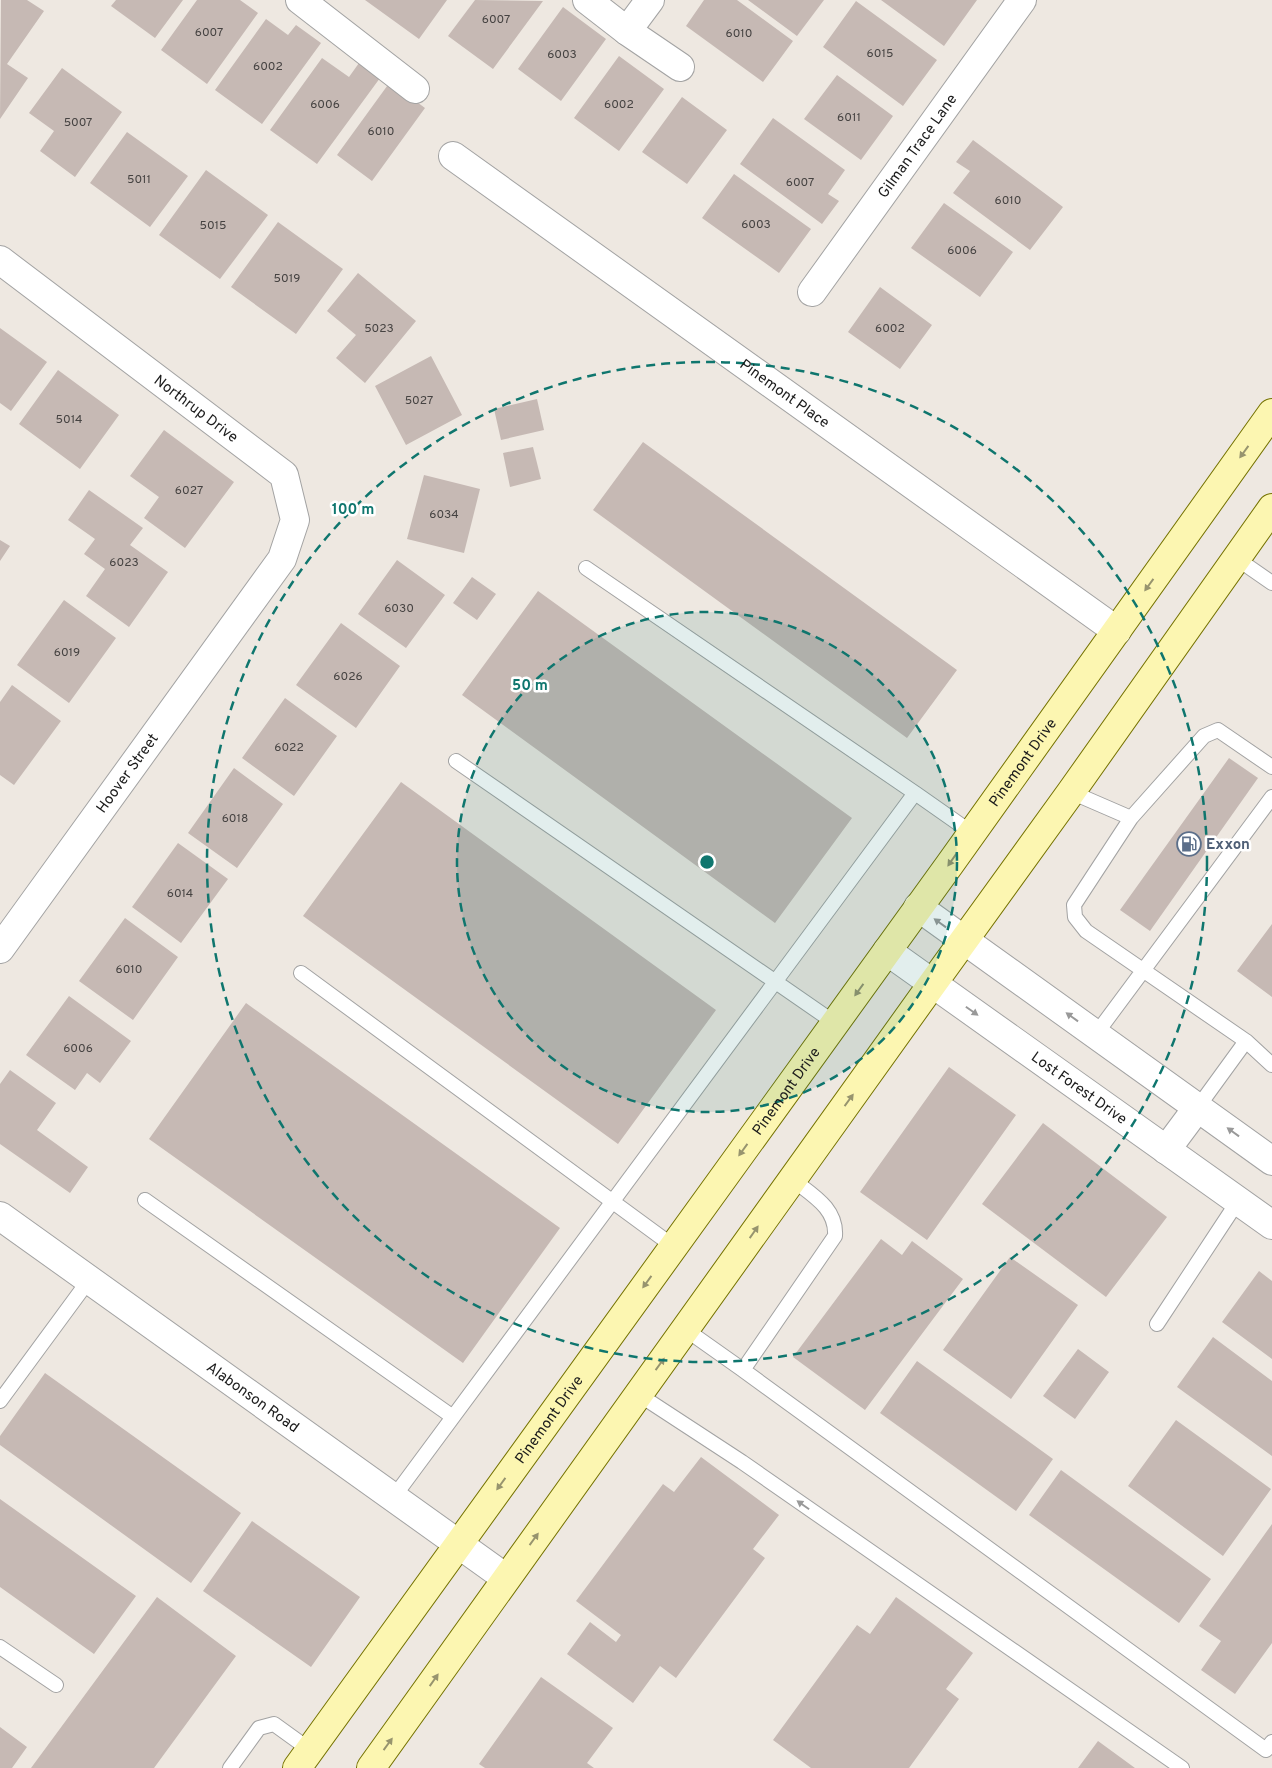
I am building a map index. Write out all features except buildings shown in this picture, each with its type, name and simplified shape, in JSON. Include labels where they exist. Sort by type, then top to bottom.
[{"type":"main road","name":"Pinemont Drive","points":[[304,1759],[1272,413]]},
{"type":"main road","points":[[371,1768],[1071,792],[1272,508]]},
{"type":"street","points":[[300,0],[415,89]]},
{"type":"street","points":[[587,0],[627,32],[680,67]]},
{"type":"street","points":[[627,32],[650,0]]},
{"type":"street","name":"Gilman Trace Lane","points":[[812,292],[1022,0]]},
{"type":"street","name":"Pinemont Place","points":[[453,156],[1116,630]]},
{"type":"street","name":"Northrup Drive","points":[[0,260],[284,475],[295,520],[282,559],[254,598]]},
{"type":"street","name":"Hoover Street","points":[[0,949],[254,598]]},
{"type":"street","points":[[918,907],[1272,1161]]},
{"type":"street","name":"Lost Forest Drive","points":[[887,950],[1272,1225]]},
{"type":"street","points":[[1166,1150],[1198,1107]]},
{"type":"street","name":"Alabonson Road","points":[[0,1216],[506,1578]]},
{"type":"lane","points":[[1236,558],[1272,584]]},
{"type":"lane","points":[[586,568],[972,832]]},
{"type":"lane","points":[[1272,767],[1218,730],[1204,736],[1131,818],[1074,905],[1075,917],[1086,931],[1246,1042],[1272,1065]]},
{"type":"lane","points":[[456,761],[835,1023]]},
{"type":"lane","points":[[1071,792],[1131,818]]},
{"type":"lane","points":[[393,1498],[915,793]]},
{"type":"lane","points":[[1096,1034],[1144,972],[1272,797]]},
{"type":"lane","points":[[301,973],[674,1246]]},
{"type":"lane","points":[[1198,1107],[1246,1042]]},
{"type":"lane","points":[[743,1370],[835,1236],[836,1226],[826,1206],[792,1179]]},
{"type":"lane","points":[[145,1200],[453,1417]]},
{"type":"lane","points":[[1157,1324],[1238,1201]]},
{"type":"lane","points":[[0,1402],[89,1280]]},
{"type":"lane","points":[[685,1329],[1266,1750],[1272,1742]]},
{"type":"lane","points":[[638,1394],[742,1462],[1182,1768]]},
{"type":"lane","points":[[0,1647],[56,1685]]},
{"type":"lane","points":[[230,1768],[259,1728],[274,1724],[304,1759]]},
{"type":"place","name":"Exxon","points":[[1189,844]]}]
